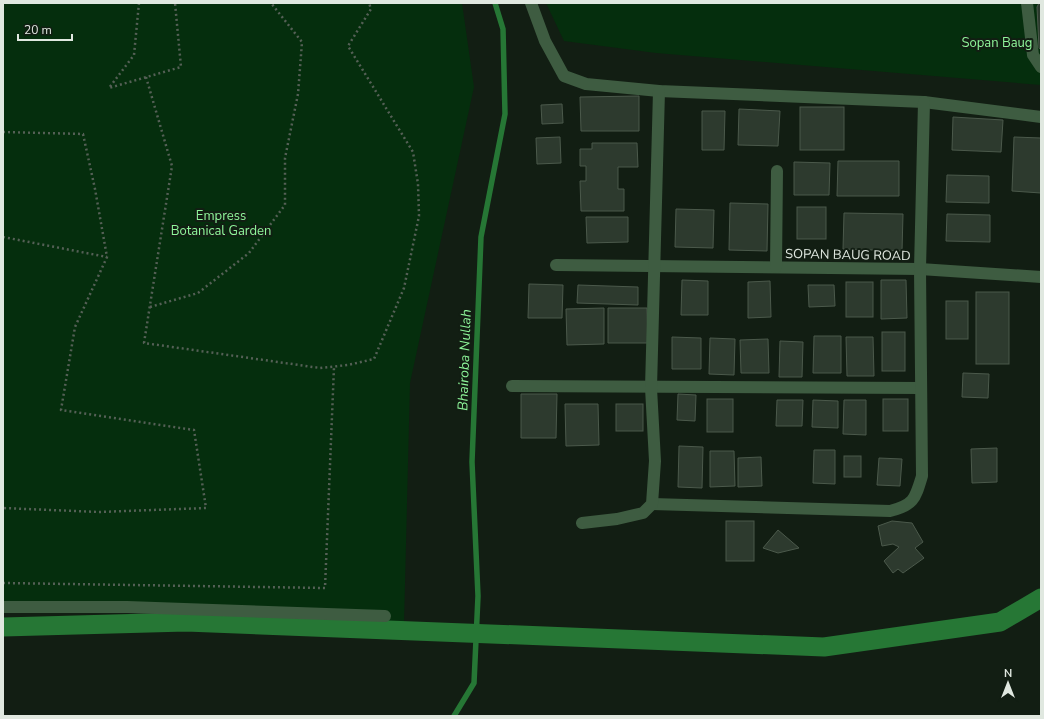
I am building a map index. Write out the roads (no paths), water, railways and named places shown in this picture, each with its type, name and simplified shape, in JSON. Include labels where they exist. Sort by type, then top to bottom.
[{"type":"street","points":[[531,3],[545,41],[564,76],[586,84],[659,91],[924,102],[1041,117]]},
{"type":"street","points":[[1028,3],[1033,55],[1041,67]]},
{"type":"street","points":[[582,523],[617,519],[643,513],[652,504],[655,462],[651,388],[659,91]]},
{"type":"street","points":[[652,504],[890,511],[907,506],[917,492],[922,476],[920,269],[924,102]]},
{"type":"street","points":[[776,266],[777,171]]},
{"type":"street","name":"SOPAN BAUG ROAD","points":[[556,265],[776,266],[920,269],[1041,277]]},
{"type":"street","points":[[512,386],[651,388],[921,388]]},
{"type":"street","points":[[3,607],[127,607],[385,616]]},
{"type":"waterway","name":"Bhairoba Nullah","points":[[454,716],[474,683],[478,596],[472,462],[481,237],[505,114],[503,29],[495,3]]},
{"type":"waterway","points":[[3,627],[186,622],[824,647],[1000,622],[1041,598]]},
{"type":"park label","name":"Sopan Baug","points":[[997,42]]},
{"type":"park label","name":"Empress Botanical Garden","points":[[221,222]]}]
